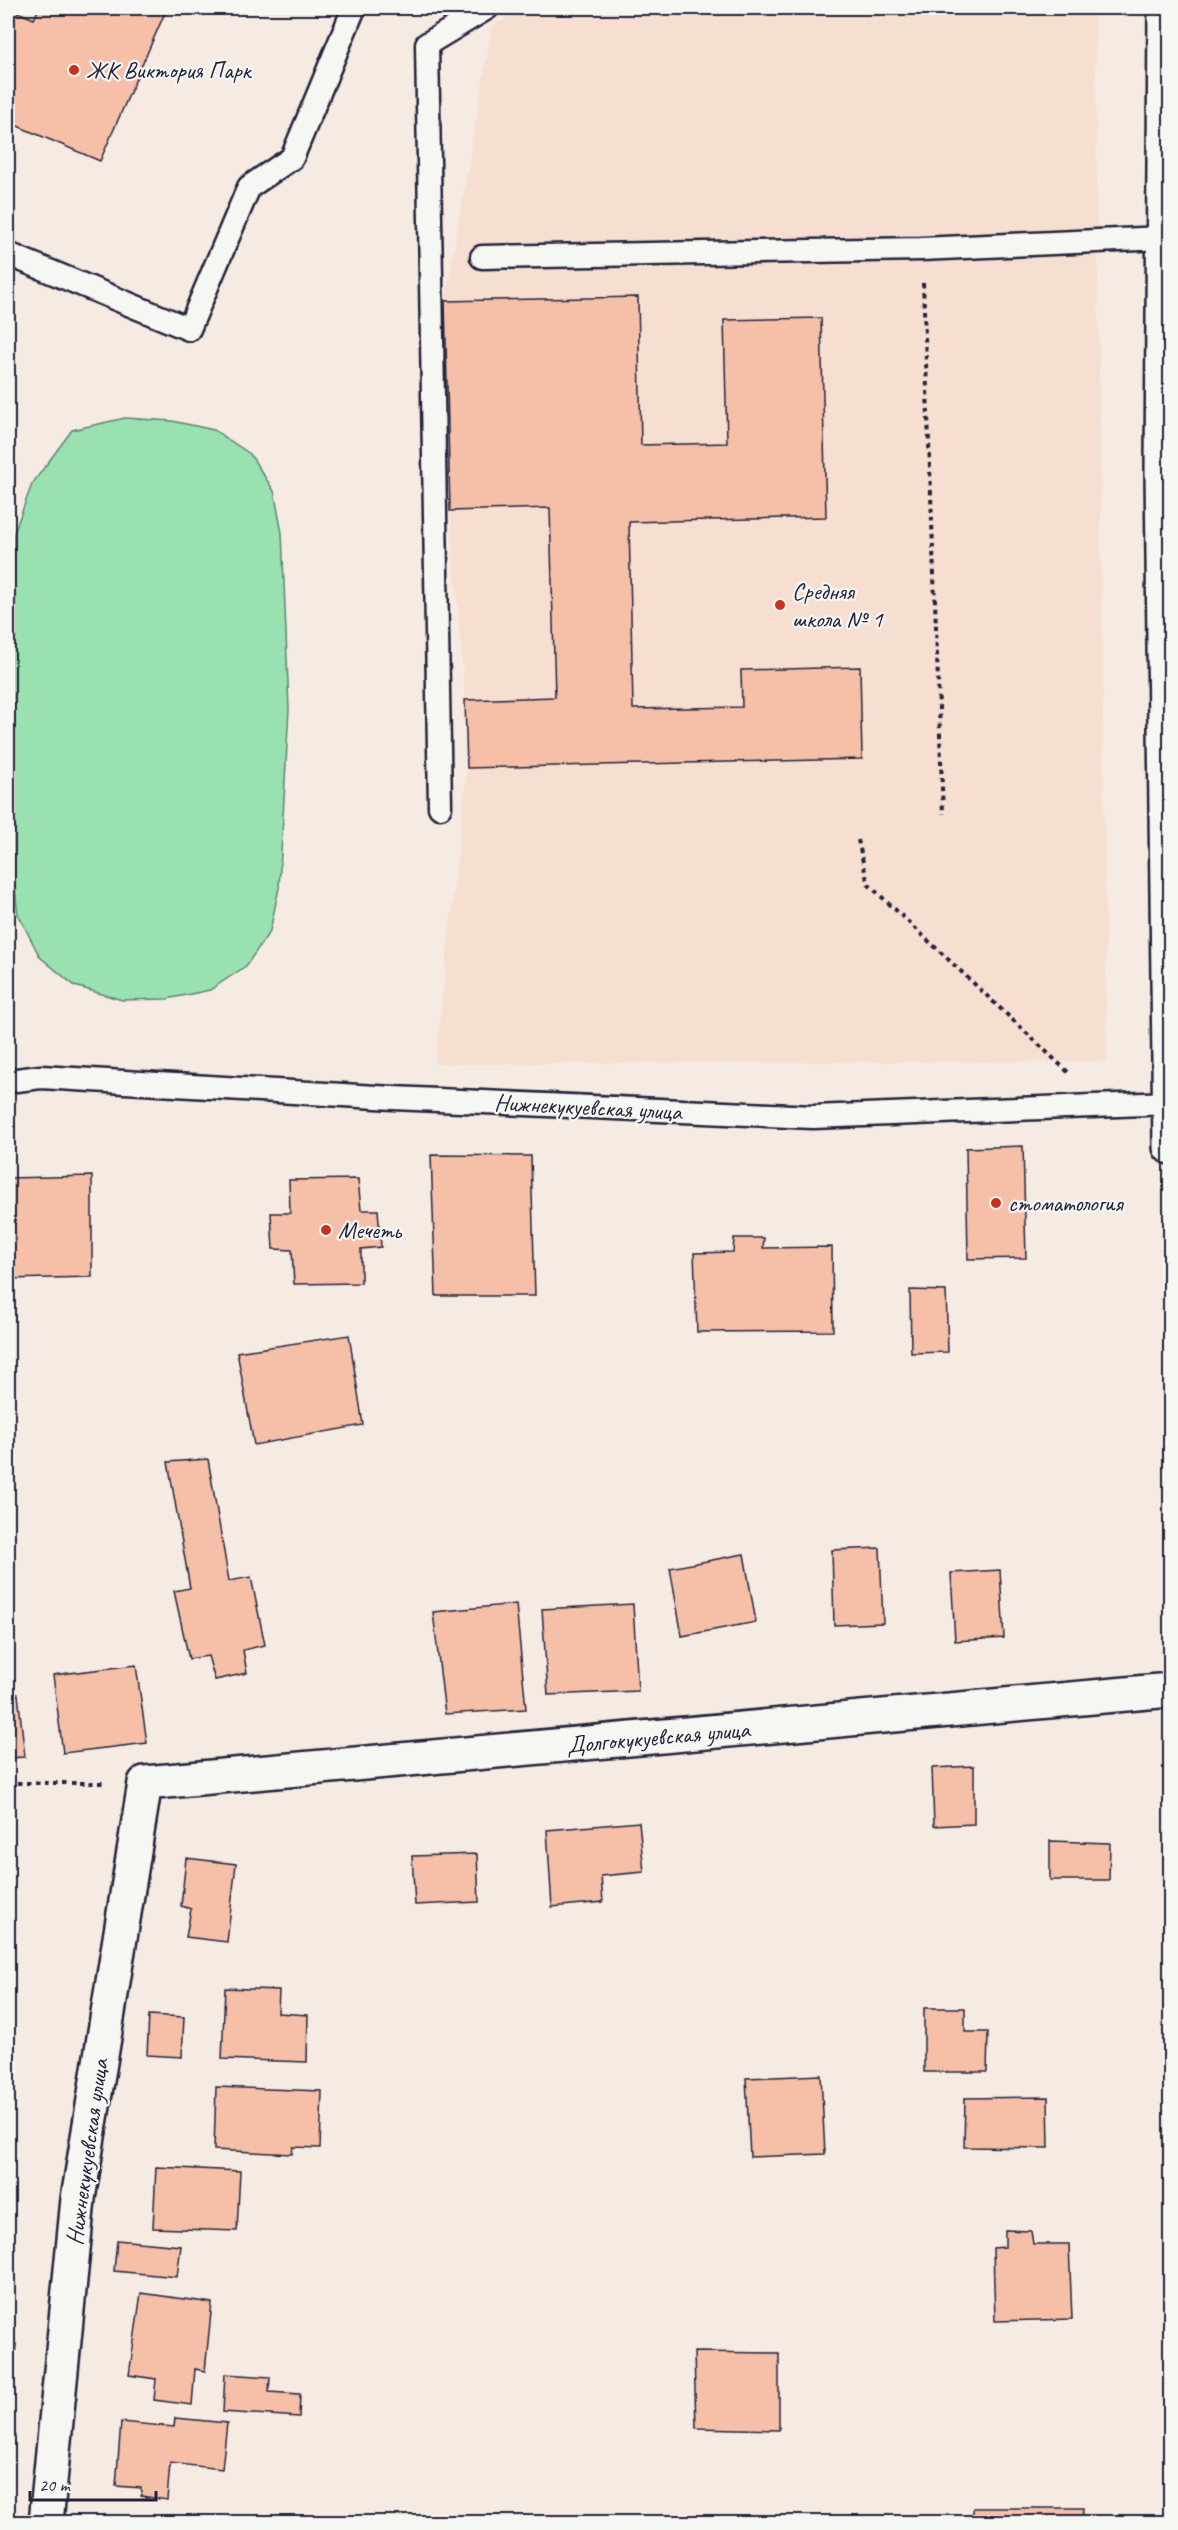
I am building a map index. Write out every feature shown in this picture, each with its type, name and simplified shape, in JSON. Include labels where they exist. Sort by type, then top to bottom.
[{"type":"street","points":[[1165,8],[1163,238],[1170,1148]]},
{"type":"street","name":"Долгокукуевская улица","points":[[145,1784],[1170,1690]]},
{"type":"street","name":"Нижнекукуевская улица","points":[[46,2523],[78,2199],[145,1784]]},
{"type":"lane","points":[[8,254],[189,329],[249,187],[292,158],[354,8]]},
{"type":"lane","points":[[440,807],[427,44],[487,8]]},
{"type":"lane","points":[[482,257],[921,249],[1163,238]]},
{"type":"lane","name":"Нижнекукуевская улица","points":[[8,1082],[41,1077],[393,1098],[813,1117],[1170,1103]]},
{"type":"path","points":[[921,249],[944,814]]},
{"type":"path","points":[[858,840],[867,884],[1103,1106]]},
{"type":"path","points":[[8,1783],[145,1784]]},
{"type":"shaded area","name":"Средняя школа № 1","points":[[524,8],[1095,8],[1107,1061],[435,1064],[467,768],[465,700],[450,511],[445,301],[492,26]]},
{"type":"green space","points":[[125,418],[172,421],[214,430],[250,454],[274,491],[282,533],[289,709],[279,888],[270,931],[246,966],[210,990],[167,999],[122,1000],[75,986],[40,957],[18,914],[12,867],[9,720],[14,533],[32,484],[72,430]]},
{"type":"building","name":"ЖК Виктория Парк","points":[[8,8],[34,19],[39,8],[167,8],[100,161],[8,122]]},
{"type":"building","points":[[638,297],[641,445],[727,443],[724,320],[821,318],[826,517],[629,522],[633,709],[742,707],[741,670],[860,667],[862,759],[467,768],[465,700],[555,697],[550,508],[450,511],[445,301]]},
{"type":"building","name":"стоматология","points":[[1023,1146],[1026,1258],[968,1259],[966,1148]]},
{"type":"building","points":[[431,1155],[531,1156],[535,1296],[436,1296]]},
{"type":"building","points":[[92,1176],[92,1277],[8,1279],[8,1178]]},
{"type":"building","name":"Мечеть","points":[[358,1179],[361,1210],[378,1210],[381,1247],[361,1249],[361,1283],[294,1284],[292,1250],[273,1249],[271,1213],[290,1213],[289,1180]]},
{"type":"building","points":[[734,1238],[764,1238],[763,1248],[832,1247],[833,1331],[697,1332],[694,1253],[733,1252]]},
{"type":"building","points":[[910,1290],[946,1291],[948,1352],[911,1353]]},
{"type":"building","points":[[349,1335],[363,1425],[254,1445],[237,1352]]},
{"type":"building","points":[[208,1459],[229,1581],[251,1577],[265,1645],[243,1650],[247,1673],[215,1680],[208,1656],[189,1659],[174,1591],[190,1588],[168,1462]]},
{"type":"building","points":[[880,1548],[883,1623],[834,1625],[832,1550]]},
{"type":"building","points":[[744,1554],[756,1622],[682,1636],[670,1568]]},
{"type":"building","points":[[1000,1570],[1004,1638],[955,1641],[951,1573]]},
{"type":"building","points":[[516,1604],[526,1709],[445,1714],[433,1612]]},
{"type":"building","points":[[633,1604],[638,1691],[548,1695],[542,1609]]},
{"type":"building","points":[[136,1665],[147,1743],[63,1753],[53,1675]]},
{"type":"building","points":[[18,1694],[25,1757],[8,1758],[8,1695]]},
{"type":"building","points":[[974,1766],[974,1824],[934,1826],[932,1768]]},
{"type":"building","points":[[639,1822],[644,1872],[601,1876],[603,1902],[552,1907],[547,1830]]},
{"type":"building","points":[[1050,1841],[1110,1843],[1109,1880],[1050,1880]]},
{"type":"building","points":[[477,1854],[479,1902],[415,1905],[412,1856]]},
{"type":"building","points":[[186,1858],[236,1864],[227,1942],[186,1937],[191,1909],[181,1906]]},
{"type":"building","points":[[225,1988],[279,1990],[278,2013],[308,2015],[307,2062],[222,2059]]},
{"type":"building","points":[[924,2008],[965,2008],[965,2032],[988,2032],[987,2072],[924,2072]]},
{"type":"building","points":[[149,2015],[184,2017],[182,2057],[147,2055]]},
{"type":"building","points":[[821,2075],[825,2154],[750,2157],[746,2078]]},
{"type":"building","points":[[216,2087],[322,2091],[320,2148],[293,2147],[292,2154],[214,2150]]},
{"type":"building","points":[[1048,2097],[1049,2148],[964,2147],[965,2098]]},
{"type":"building","points":[[156,2167],[240,2171],[237,2231],[153,2228]]},
{"type":"building","points":[[1005,2230],[1031,2231],[1033,2244],[1069,2244],[1072,2319],[995,2321],[993,2248],[1005,2247]]},
{"type":"building","points":[[117,2240],[181,2246],[177,2277],[114,2271]]},
{"type":"building","points":[[141,2293],[212,2303],[205,2371],[195,2369],[192,2405],[154,2400],[156,2379],[129,2375]]},
{"type":"building","points":[[8,2343],[16,2344],[8,2425]]},
{"type":"building","points":[[694,2352],[779,2353],[779,2430],[696,2428]]},
{"type":"building","points":[[225,2374],[270,2377],[269,2392],[300,2394],[299,2417],[223,2412]]},
{"type":"building","points":[[175,2418],[227,2423],[222,2469],[170,2463],[167,2500],[141,2496],[141,2488],[116,2486],[121,2422],[174,2427]]},
{"type":"building","points":[[973,2508],[1083,2508],[1082,2522],[973,2522]]},
{"type":"place","name":"ЖК Виктория Парк","points":[[74,70]]},
{"type":"place","name":"Средняя школа № 1","points":[[780,605]]},
{"type":"place","name":"стоматология","points":[[996,1203]]},
{"type":"place","name":"Мечеть","points":[[326,1230]]}]
